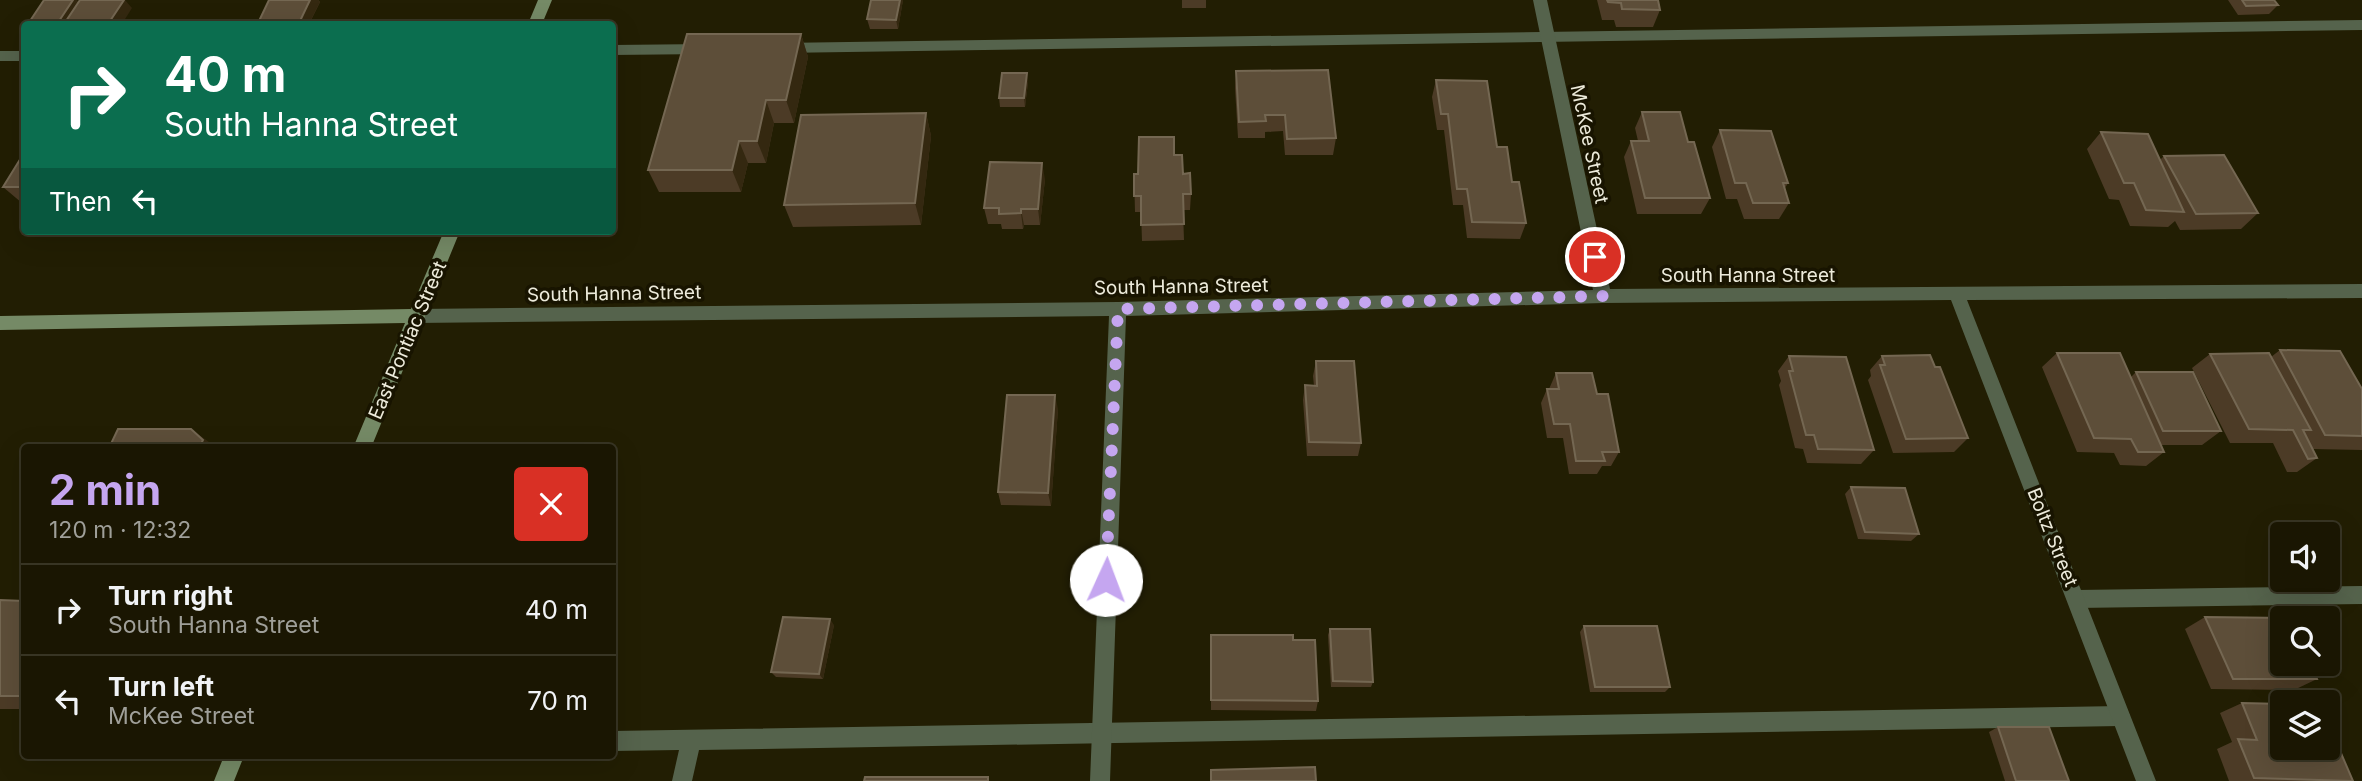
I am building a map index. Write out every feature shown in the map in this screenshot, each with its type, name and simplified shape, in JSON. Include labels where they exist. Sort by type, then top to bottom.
[{"type":"street","points":[[536,21],[545,0]]},
{"type":"street","name":"McKee Street","points":[[1540,0],[1603,296]]},
{"type":"street","points":[[765,48],[2362,25]]},
{"type":"street","points":[[616,50],[723,48]]},
{"type":"street","points":[[0,56],[21,56]]},
{"type":"street","name":"East Pontiac Street","points":[[364,444],[450,235]]},
{"type":"street","name":"South Hanna Street","points":[[0,323],[1118,309],[1603,296],[2362,291]]},
{"type":"street","name":"Boltz Street","points":[[1956,295],[2146,781]]},
{"type":"street","points":[[1100,781],[1118,309]]},
{"type":"street","points":[[2077,599],[2362,595]]},
{"type":"street","points":[[616,741],[2120,716]]},
{"type":"street","points":[[682,781],[691,740]]},
{"type":"street","points":[[224,781],[233,759]]},
{"type":"building","points":[[44,0],[73,0],[59,21],[30,21]]},
{"type":"building","points":[[80,0],[124,0],[110,21],[66,21]]},
{"type":"building","points":[[269,0],[310,0],[300,21],[259,21]]},
{"type":"building","points":[[871,0],[900,0],[896,20],[867,19]]},
{"type":"building","points":[[1607,0],[1658,0],[1660,10],[1622,9],[1621,3]]},
{"type":"building","points":[[2242,0],[2274,0],[2278,5],[2246,6]]},
{"type":"building","points":[[687,34],[801,34],[786,100],[766,100],[757,141],[739,141],[732,170],[648,170]]},
{"type":"building","points":[[1328,70],[1336,138],[1287,139],[1285,115],[1265,115],[1266,121],[1239,122],[1236,71]]},
{"type":"building","points":[[1002,73],[1027,73],[1024,98],[999,98]]},
{"type":"building","points":[[1436,80],[1487,81],[1497,147],[1507,147],[1512,182],[1519,182],[1526,223],[1472,222],[1467,189],[1457,189],[1448,114],[1441,114]]},
{"type":"building","points":[[1642,112],[1680,112],[1688,142],[1694,142],[1710,198],[1645,198],[1631,141],[1649,141]]},
{"type":"building","points":[[926,113],[915,203],[784,205],[801,115]]},
{"type":"building","points":[[1720,130],[1771,131],[1788,183],[1783,183],[1789,203],[1753,203],[1746,183],[1735,183]]},
{"type":"building","points":[[2101,132],[2148,134],[2184,212],[2146,210],[2134,183],[2124,183]]},
{"type":"building","points":[[1139,137],[1174,137],[1174,155],[1182,155],[1183,174],[1190,173],[1191,194],[1183,194],[1184,224],[1141,225],[1141,196],[1134,196],[1134,174],[1138,174]]},
{"type":"building","points":[[2224,155],[2258,213],[2196,214],[2164,156]]},
{"type":"building","points":[[21,158],[21,187],[3,187]]},
{"type":"building","points":[[990,162],[1042,163],[1038,209],[1021,209],[1021,213],[999,214],[999,208],[984,208]]},
{"type":"building","points":[[2280,350],[2340,351],[2362,389],[2362,436],[2325,435]]},
{"type":"building","points":[[2057,353],[2120,353],[2164,452],[2138,452],[2131,439],[2094,438]]},
{"type":"building","points":[[2269,353],[2311,430],[2303,430],[2317,458],[2308,459],[2293,430],[2249,429],[2210,354]]},
{"type":"building","points":[[1930,355],[1935,367],[1940,367],[1968,438],[1906,439],[1880,365],[1885,365],[1882,356]]},
{"type":"building","points":[[1789,356],[1846,357],[1874,450],[1818,449],[1814,435],[1806,435],[1789,371],[1793,371]]},
{"type":"building","points":[[1316,361],[1354,361],[1361,443],[1309,442],[1305,385],[1317,386]]},
{"type":"building","points":[[2136,372],[2193,372],[2221,431],[2163,431]]},
{"type":"building","points":[[1556,373],[1592,373],[1597,394],[1608,394],[1619,452],[1602,452],[1605,461],[1576,461],[1570,424],[1554,424],[1547,389],[1559,389]]},
{"type":"building","points":[[1007,395],[1055,395],[1048,493],[998,492]]},
{"type":"building","points":[[118,429],[191,429],[203,440],[201,444],[111,444]]},
{"type":"building","points":[[1851,487],[1905,488],[1919,534],[1865,532]]},
{"type":"building","points":[[0,600],[21,601],[21,696],[0,696]]},
{"type":"building","points":[[783,617],[830,619],[819,674],[771,672]]},
{"type":"building","points":[[2205,617],[2270,618],[2270,676],[2316,676],[2317,679],[2233,679]]},
{"type":"building","points":[[1584,626],[1657,626],[1670,687],[1595,687]]},
{"type":"building","points":[[1330,629],[1370,629],[1373,682],[1333,681]]},
{"type":"building","points":[[1211,635],[1293,635],[1293,640],[1315,640],[1318,701],[1211,700]]},
{"type":"building","points":[[2242,703],[2270,704],[2270,760],[2340,760],[2340,751],[2353,781],[2254,778],[2238,739],[2257,740]]},
{"type":"building","points":[[1998,727],[2049,727],[2069,781],[2016,781]]},
{"type":"building","points":[[1315,767],[1316,781],[1211,781],[1211,770]]},
{"type":"building","points":[[865,777],[988,777],[988,781],[864,781]]},
{"type":"route","points":[[1106,580],[1118,309],[1603,296],[1595,257]]}]
